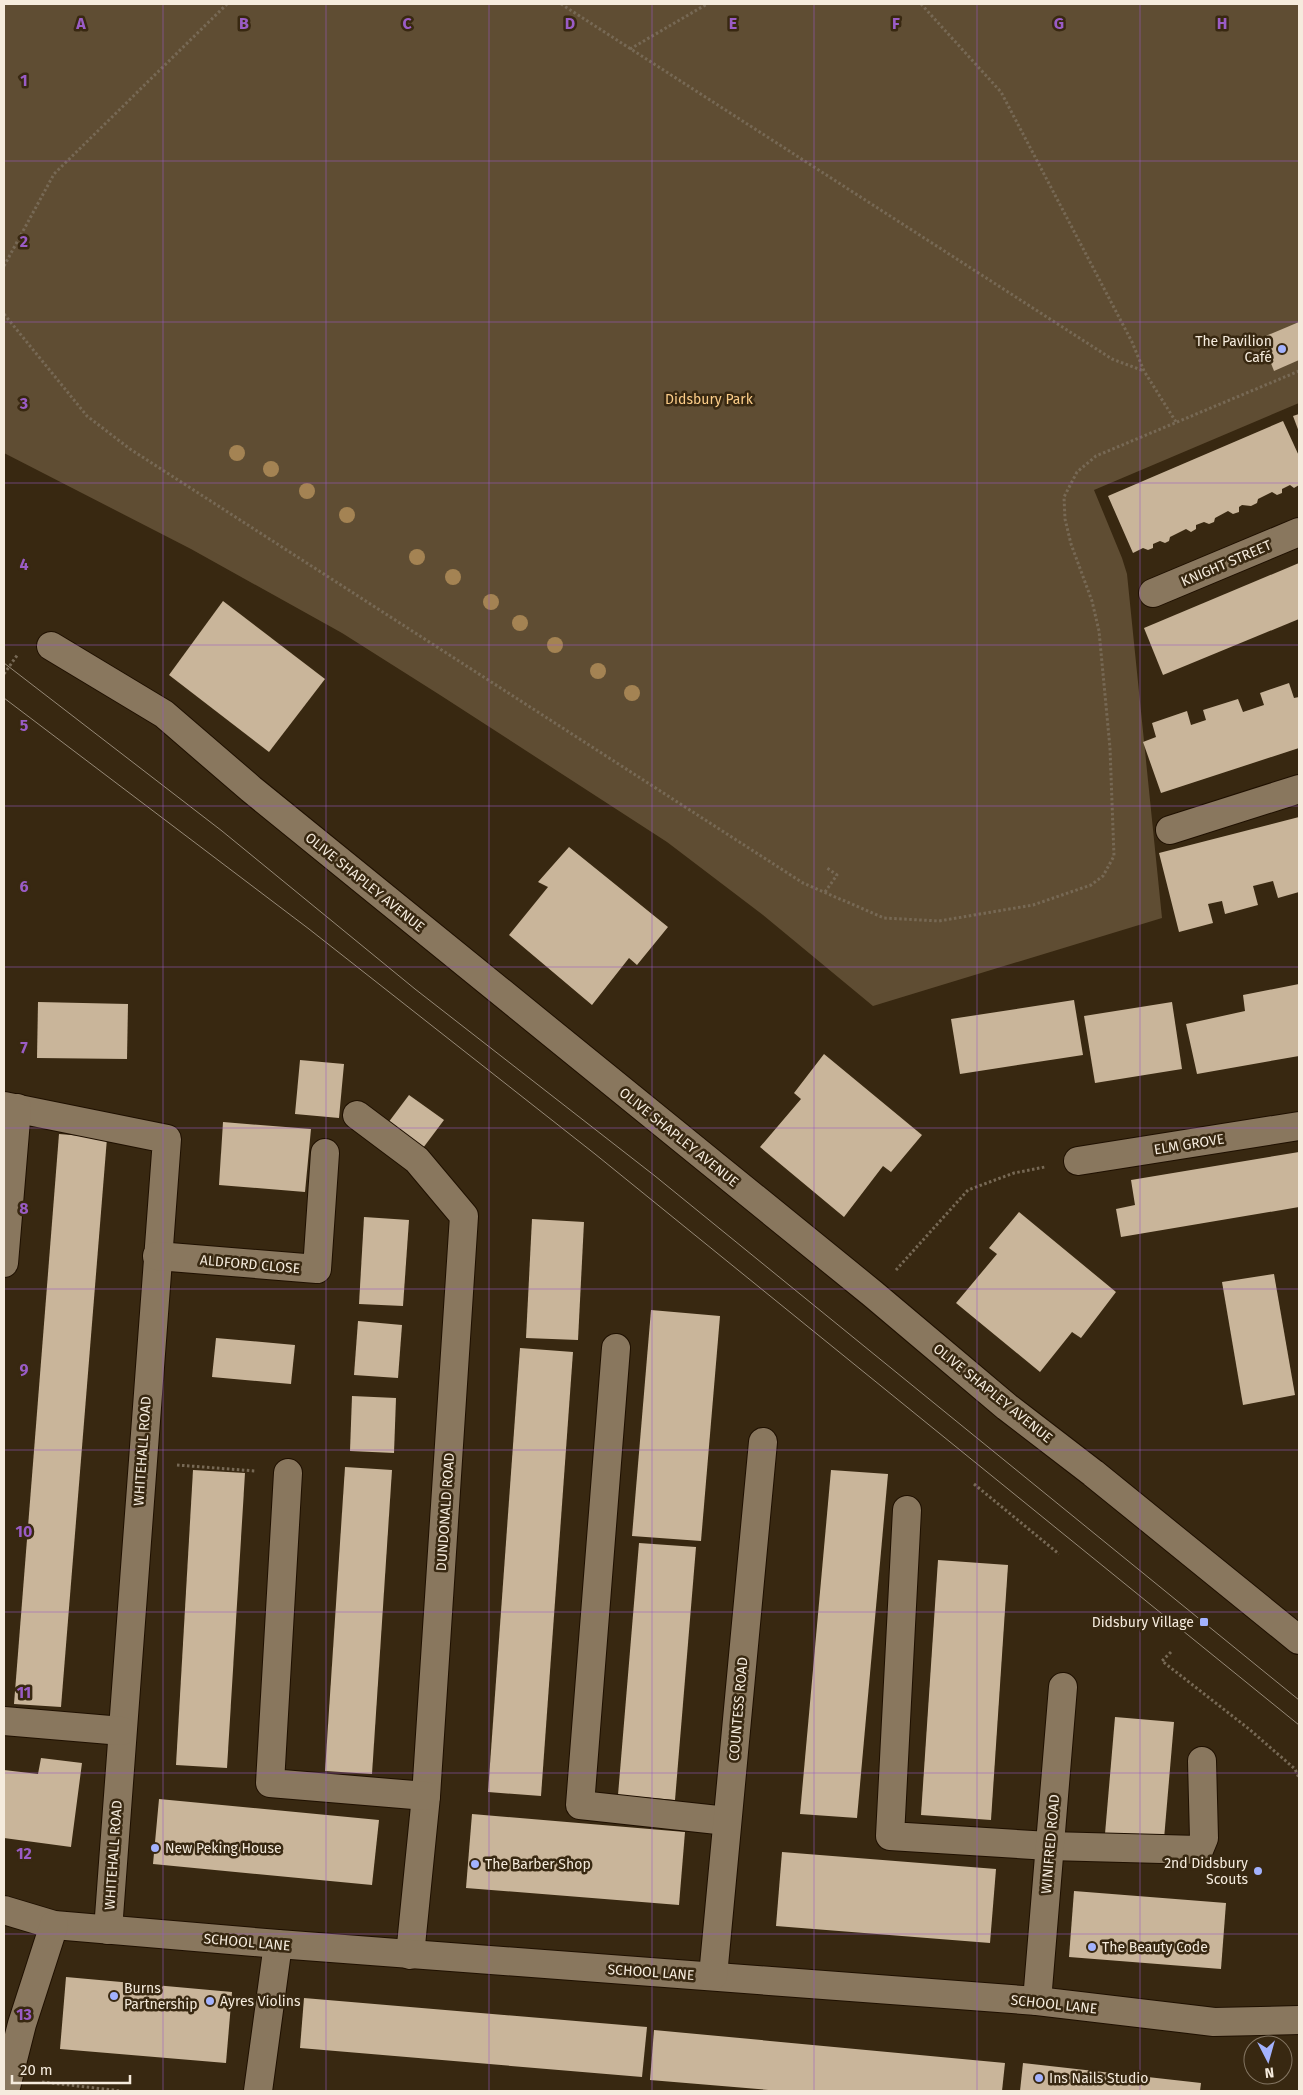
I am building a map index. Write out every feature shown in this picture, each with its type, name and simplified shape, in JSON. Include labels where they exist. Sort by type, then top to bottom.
[{"type":"street","name":"KNIGHT STREET","points":[[1152,593],[1299,532]]},
{"type":"street","name":"OLIVE SHAPLEY AVENUE","points":[[52,646],[164,714],[259,795],[872,1294],[1007,1407],[1093,1473],[1299,1640]]},
{"type":"street","points":[[1170,830],[1299,789]]},
{"type":"street","points":[[4,1263],[10,1107]]},
{"type":"street","name":"WHITEHALL ROAD","points":[[10,1107],[167,1139],[108,1930]]},
{"type":"street","name":"DUNDONALD ROAD","points":[[357,1115],[417,1160],[464,1216],[426,1796],[410,1955]]},
{"type":"street","name":"ELM GROVE","points":[[1078,1161],[1299,1126]]},
{"type":"street","name":"ALDFORD CLOSE","points":[[157,1256],[317,1269],[325,1153]]},
{"type":"street","points":[[616,1348],[580,1805],[727,1821]]},
{"type":"street","name":"COUNTESS ROAD","points":[[713,1976],[763,1442]]},
{"type":"street","points":[[288,1473],[270,1783],[426,1796]]},
{"type":"street","points":[[907,1510],[890,1836],[1049,1846],[1199,1850],[1204,1838],[1202,1761]]},
{"type":"street","name":"WINIFRED ROAD","points":[[1036,2001],[1063,1686]]},
{"type":"street","points":[[4,1721],[122,1731]]},
{"type":"street","name":"SCHOOL LANE","points":[[4,1910],[54,1925],[108,1930],[410,1955],[1036,2001],[1214,2022],[1299,2020]]},
{"type":"street","points":[[6,2085],[35,1983],[54,1925]]},
{"type":"street","points":[[258,2091],[278,1944]]},
{"type":"path","points":[[4,266],[54,174],[227,4]]},
{"type":"path","points":[[561,4],[1112,359],[1144,371]]},
{"type":"path","points":[[630,49],[707,4]]},
{"type":"path","points":[[920,4],[1001,92],[1132,342],[1144,371],[1176,422]]},
{"type":"path","points":[[4,314],[87,416],[130,448],[803,884],[884,918],[939,921],[1033,905],[1092,885],[1103,876],[1114,856],[1110,748],[1100,641],[1092,601],[1067,527],[1064,497],[1077,472],[1096,456],[1299,371]]},
{"type":"path","points":[[4,674],[21,649]]},
{"type":"path","points":[[825,892],[837,875],[827,868]]},
{"type":"path","points":[[872,1294],[904,1262],[968,1190],[1014,1173],[1078,1161]]},
{"type":"path","points":[[142,1463],[288,1473]]},
{"type":"path","points":[[974,1484],[1059,1554]]},
{"type":"path","points":[[1171,1652],[1162,1661],[1249,1729],[1295,1769],[1299,1778]]},
{"type":"path","points":[[6,2085],[122,2091]]},
{"type":"green space","name":"Didsbury Park","points":[[4,4],[1299,4],[1299,403],[1094,490],[1127,574],[1162,918],[873,1006],[763,915],[667,842],[440,695],[342,633],[191,549],[4,453]]},
{"type":"building","name":"The Pavilion Café","points":[[1299,322],[1299,360],[1274,371],[1261,338]]},
{"type":"building","points":[[1299,414],[1299,432],[1293,416]]},
{"type":"building","points":[[1283,421],[1299,456],[1299,485],[1294,488],[1290,485],[1282,489],[1282,493],[1277,495],[1272,492],[1258,499],[1257,503],[1251,506],[1242,505],[1239,507],[1239,512],[1233,514],[1228,511],[1215,518],[1214,522],[1209,524],[1204,522],[1196,525],[1196,529],[1191,532],[1186,529],[1170,537],[1169,541],[1165,543],[1160,541],[1153,544],[1153,548],[1148,550],[1143,548],[1133,553],[1108,496]]},
{"type":"building","points":[[1299,563],[1299,619],[1163,675],[1144,628]]},
{"type":"building","points":[[223,601],[325,679],[269,752],[169,675]]},
{"type":"building","points":[[1289,683],[1294,698],[1299,697],[1299,748],[1161,793],[1143,742],[1156,737],[1152,723],[1187,711],[1191,725],[1206,720],[1203,710],[1238,699],[1243,712],[1264,705],[1260,693]]},
{"type":"building","points":[[1299,817],[1299,892],[1278,898],[1273,881],[1253,886],[1258,905],[1225,914],[1222,901],[1208,904],[1213,923],[1179,932],[1159,853]]},
{"type":"building","points":[[569,847],[668,927],[637,965],[629,958],[592,1005],[509,935],[548,887],[538,882]]},
{"type":"building","points":[[1299,984],[1299,1056],[1197,1074],[1186,1024],[1245,1011],[1243,995]]},
{"type":"building","points":[[1074,1000],[1083,1055],[960,1074],[951,1019]]},
{"type":"building","points":[[38,1002],[128,1004],[127,1059],[37,1058]]},
{"type":"building","points":[[1172,1002],[1182,1069],[1095,1083],[1084,1016]]},
{"type":"building","points":[[824,1054],[922,1135],[891,1172],[883,1166],[844,1217],[760,1147],[801,1099],[794,1093]]},
{"type":"building","points":[[300,1060],[344,1064],[339,1118],[295,1114]]},
{"type":"building","points":[[409,1095],[444,1120],[423,1148],[388,1123]]},
{"type":"building","points":[[223,1122],[311,1129],[305,1192],[219,1185]]},
{"type":"building","points":[[59,1134],[107,1138],[61,1707],[14,1704]]},
{"type":"building","points":[[1299,1152],[1299,1207],[1121,1237],[1116,1209],[1135,1205],[1131,1180]]},
{"type":"building","points":[[1019,1212],[1116,1292],[1081,1338],[1072,1332],[1040,1372],[956,1303],[997,1254],[989,1248]]},
{"type":"building","points":[[364,1217],[409,1220],[403,1306],[359,1304]]},
{"type":"building","points":[[532,1219],[584,1222],[578,1340],[526,1338]]},
{"type":"building","points":[[1274,1274],[1295,1395],[1243,1405],[1222,1282]]},
{"type":"building","points":[[651,1310],[720,1316],[701,1541],[632,1536]]},
{"type":"building","points":[[358,1321],[402,1325],[398,1378],[354,1375]]},
{"type":"building","points":[[216,1338],[295,1345],[291,1384],[212,1377]]},
{"type":"building","points":[[520,1348],[573,1352],[541,1796],[488,1792]]},
{"type":"building","points":[[352,1396],[396,1398],[394,1453],[350,1451]]},
{"type":"building","points":[[345,1467],[392,1470],[372,1774],[325,1771]]},
{"type":"building","points":[[193,1470],[245,1473],[227,1768],[176,1765]]},
{"type":"building","points":[[831,1470],[888,1474],[857,1818],[800,1814]]},
{"type":"building","points":[[639,1543],[696,1547],[675,1800],[618,1795]]},
{"type":"building","points":[[938,1560],[1008,1565],[991,1820],[921,1815]]},
{"type":"building","points":[[1115,1717],[1174,1722],[1164,1839],[1105,1834]]},
{"type":"building","points":[[41,1758],[82,1763],[71,1847],[4,1838],[4,1770],[38,1774]]},
{"type":"building","points":[[159,1799],[379,1820],[372,1885],[153,1864]]},
{"type":"building","points":[[472,1814],[685,1832],[679,1905],[466,1888]]},
{"type":"building","points":[[782,1852],[996,1869],[990,1943],[776,1926]]},
{"type":"building","points":[[1074,1891],[1226,1903],[1221,1969],[1069,1957]]},
{"type":"building","points":[[66,1977],[232,1992],[226,2063],[60,2049]]},
{"type":"building","points":[[304,1998],[647,2027],[642,2077],[300,2048]]},
{"type":"building","points":[[654,2030],[1005,2063],[1002,2091],[781,2091],[650,2080]]},
{"type":"building","points":[[1023,2063],[1201,2083],[1200,2091],[1020,2091]]},
{"type":"tram line","points":[[4,663],[222,831],[415,989],[655,1176],[1299,1700]]},
{"type":"tram line","points":[[4,698],[309,929],[595,1154],[1299,1725]]},
{"type":"place","name":"The Pavilion Café","points":[[1282,349]]},
{"type":"place","name":"Didsbury Village","points":[[1204,1622]]},
{"type":"place","name":"New Peking House","points":[[155,1848]]},
{"type":"place","name":"The Barber Shop","points":[[475,1864]]},
{"type":"place","name":"2nd Didsbury Scouts","points":[[1258,1871]]},
{"type":"place","name":"The Beauty Code","points":[[1092,1947]]},
{"type":"place","name":"Burns Partnership","points":[[114,1996]]},
{"type":"place","name":"Ayres Violins","points":[[210,2001]]},
{"type":"place","name":"Ins Nails Studio","points":[[1039,2078]]}]
